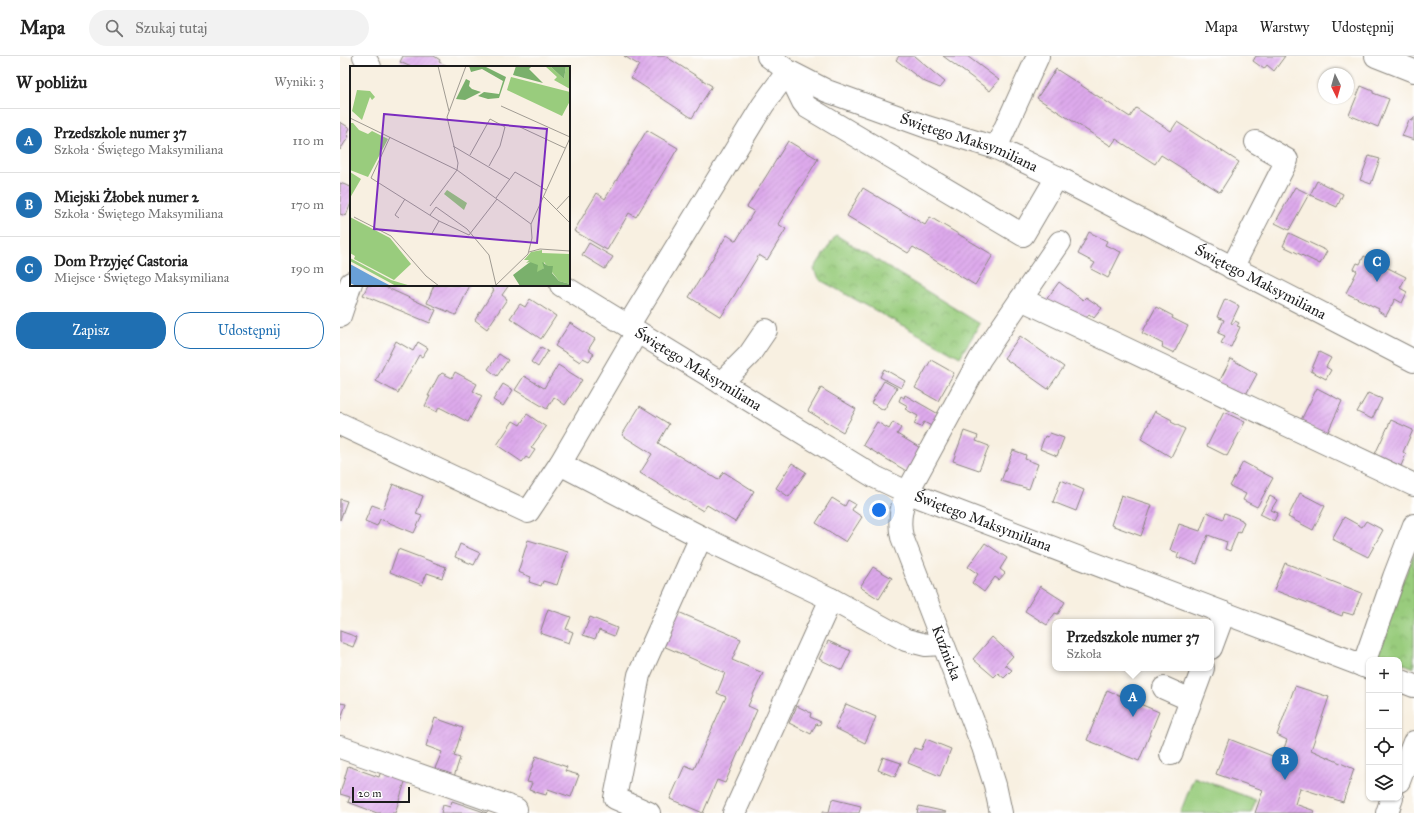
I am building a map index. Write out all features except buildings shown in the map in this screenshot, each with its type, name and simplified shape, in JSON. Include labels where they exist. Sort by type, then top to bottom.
[{"type":"street","points":[[364,56],[369,66]]},
{"type":"street","points":[[380,66],[382,56]]},
{"type":"street","points":[[768,56],[788,71],[806,107],[1023,235],[1057,177]]},
{"type":"street","points":[[996,148],[1038,56]]},
{"type":"street","points":[[1376,56],[1414,71]]},
{"type":"street","name":"Świętego Maksymiliana","points":[[633,329],[763,105],[788,71],[806,81],[841,96],[928,127],[996,148],[1057,177],[1414,361]]},
{"type":"street","points":[[1232,268],[1287,160],[1256,142]]},
{"type":"street","name":"Kuźnicka","points":[[1001,813],[995,785],[986,757],[902,537],[900,527],[901,509],[913,482],[980,359],[1060,242]]},
{"type":"street","points":[[340,316],[350,286]]},
{"type":"street","name":"Świętego Maksymiliana","points":[[563,286],[863,470],[908,492],[1366,667]]},
{"type":"street","points":[[1021,299],[1414,486]]},
{"type":"street","points":[[340,424],[528,512],[560,464],[633,329]]},
{"type":"street","points":[[721,383],[749,354],[766,330]]},
{"type":"street","points":[[560,464],[701,537],[831,599],[906,640],[926,645],[943,644]]},
{"type":"street","name":"Świętego Maksymiliana","points":[[1369,657],[1394,577],[1414,525]]},
{"type":"street","points":[[649,813],[615,798],[639,675],[701,537]]},
{"type":"street","points":[[734,813],[831,599]]},
{"type":"street","points":[[1214,640],[1224,613]]},
{"type":"street","points":[[1171,754],[1202,671]]},
{"type":"street","points":[[1402,681],[1414,686]]},
{"type":"street","points":[[1164,688],[1191,700]]},
{"type":"street","points":[[1402,773],[1414,742]]},
{"type":"street","points":[[340,747],[516,809]]},
{"type":"street","points":[[1387,813],[1391,801]]},
{"type":"green space","points":[[836,235],[980,324],[960,357],[820,280],[814,269]]},
{"type":"green space","points":[[1414,553],[1414,668],[1402,663],[1402,657],[1385,657],[1375,653]]},
{"type":"green space","points":[[1194,777],[1256,800],[1251,813],[1180,813]]},
{"type":"place","name":"Dom Przyjęć Castoria","points":[[1377,282]]},
{"type":"place","name":"Przedszkole numer 37","points":[[1133,717]]},
{"type":"place","name":"Miejski Żłobek numer 2","points":[[1285,780]]}]
